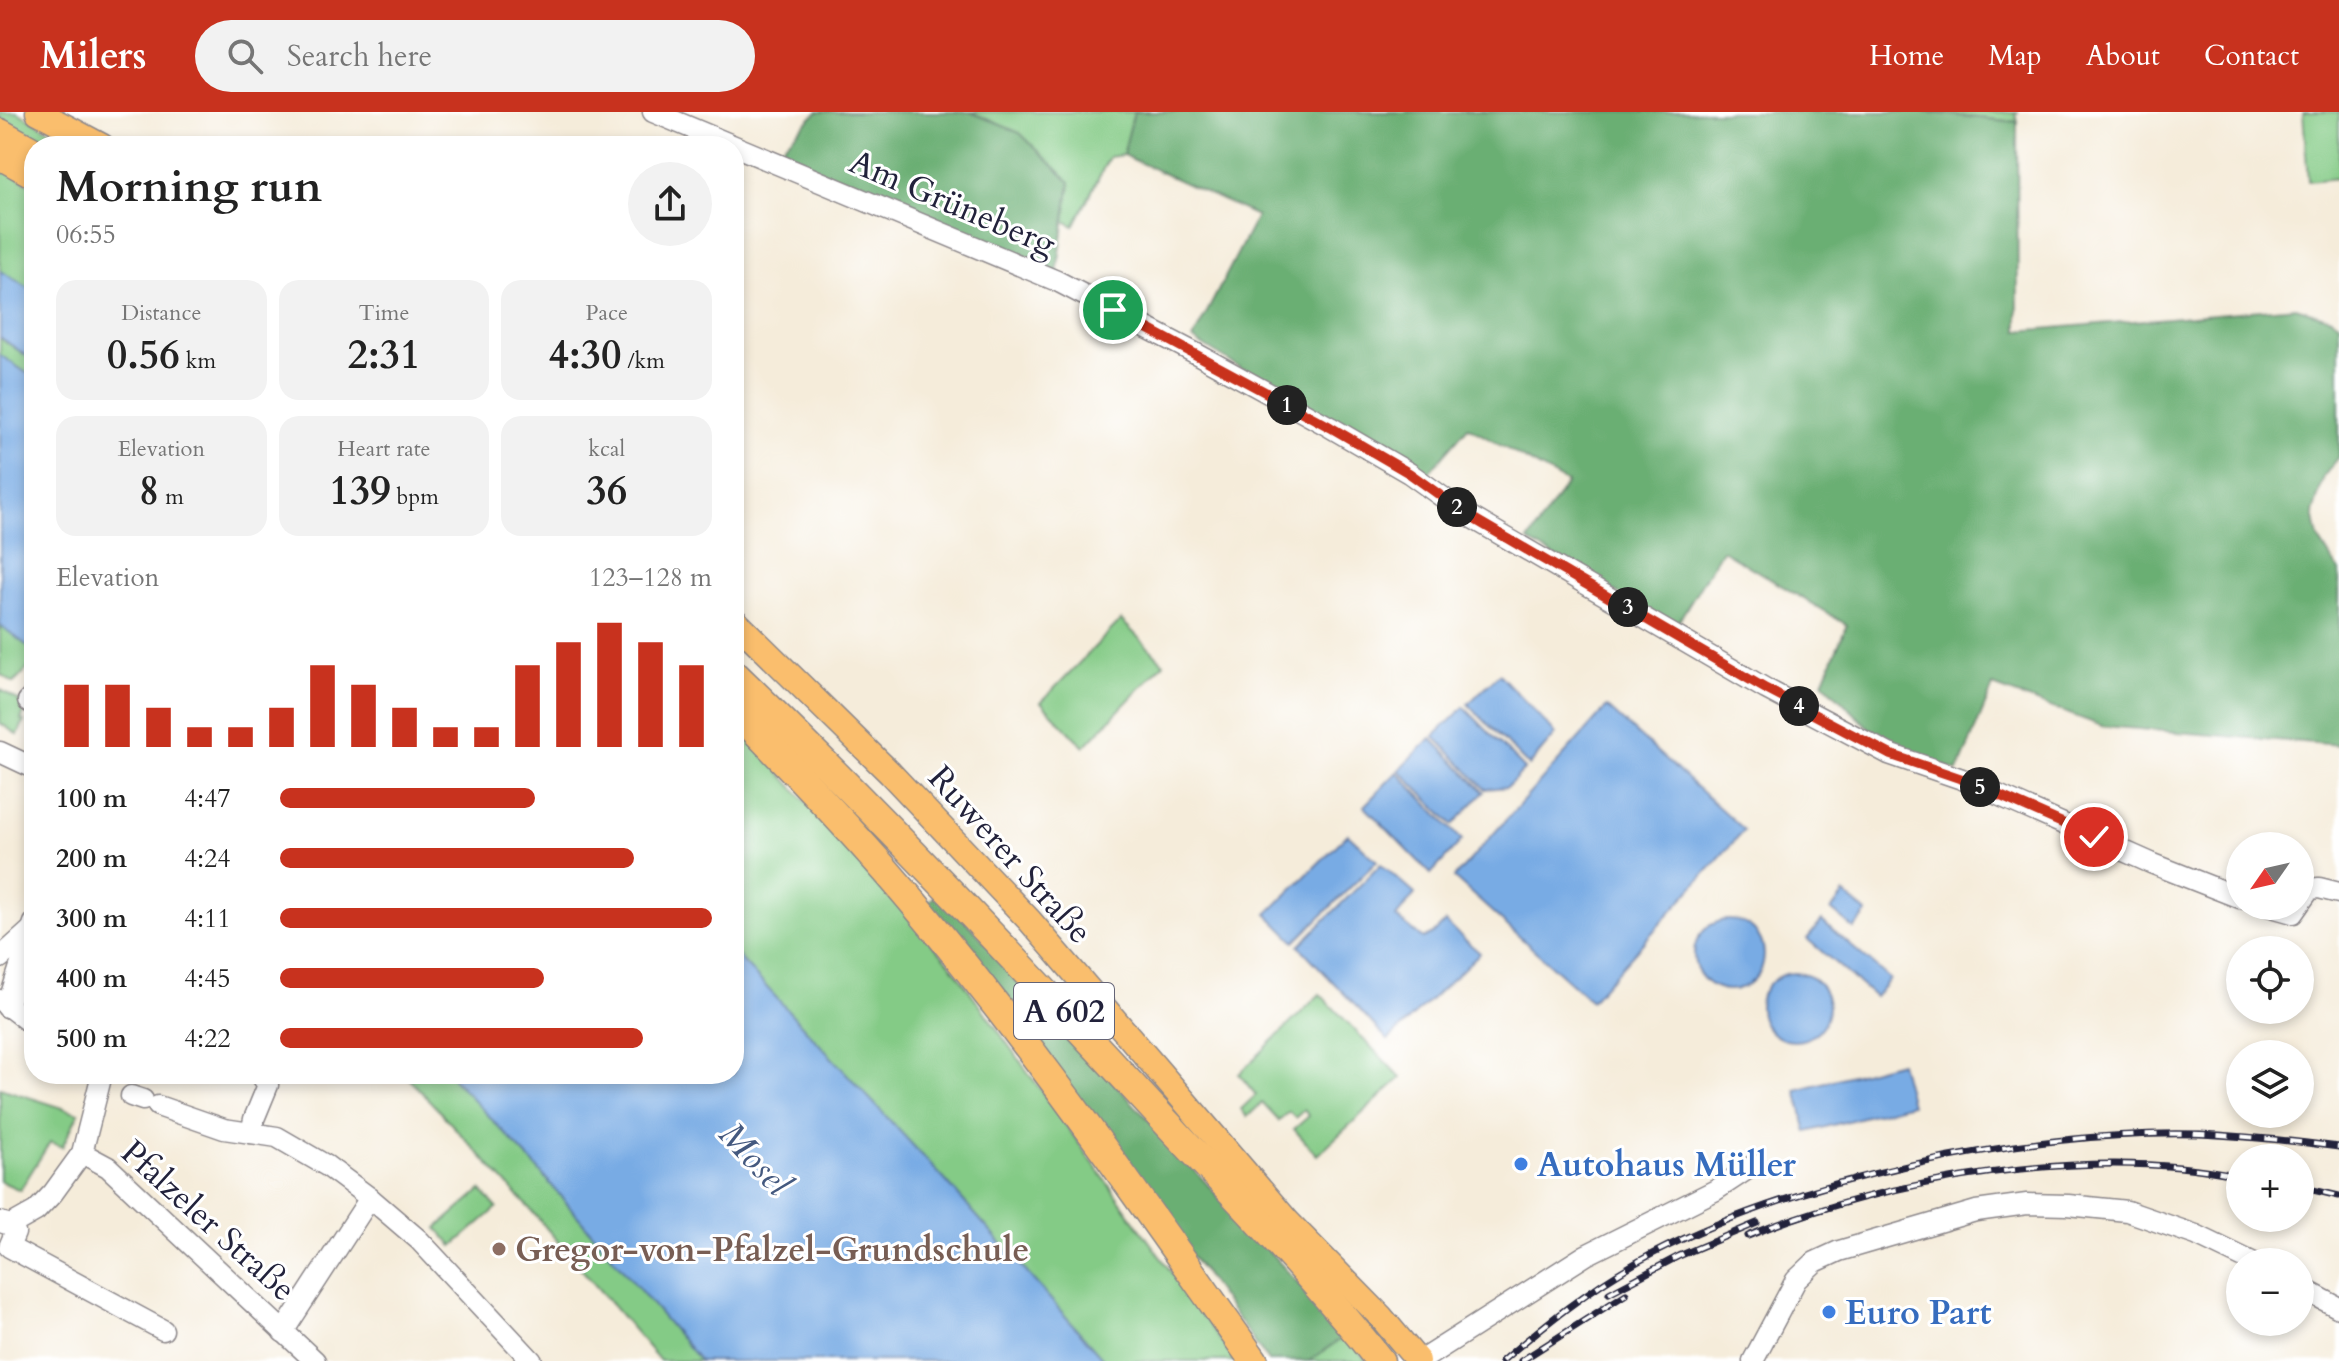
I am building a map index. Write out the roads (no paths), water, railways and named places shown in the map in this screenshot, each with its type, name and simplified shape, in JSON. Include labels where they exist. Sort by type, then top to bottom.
[{"type":"highway","points":[[0,133],[24,146]]},
{"type":"highway","points":[[0,155],[24,168]]},
{"type":"highway","name":"A 602","points":[[744,684],[1002,944],[1285,1249],[1380,1361]]},
{"type":"highway","name":"A 602","points":[[744,720],[887,871],[961,962],[1063,1095],[1254,1361]]},
{"type":"main road","points":[[38,112],[83,136]]},
{"type":"main road","name":"Ruwerer Straße","points":[[744,630],[890,773],[1030,921],[1288,1222],[1381,1317],[1419,1361]]},
{"type":"street","name":"Am Grüneberg","points":[[653,112],[710,136]]},
{"type":"street","name":"Am Grüneberg","points":[[744,150],[1057,281],[1197,354],[1409,473],[1469,516],[1766,689],[1876,747],[1962,779],[2165,869],[2226,893]]},
{"type":"street","points":[[0,752],[24,763]]},
{"type":"street","points":[[2314,889],[2339,893]]},
{"type":"street","points":[[0,958],[24,935]]},
{"type":"street","points":[[24,951],[4,1004],[24,1019]]},
{"type":"street","name":"Pfalzeler Straße","points":[[99,1084],[82,1153],[108,1167],[315,1361]]},
{"type":"street","points":[[251,1133],[267,1084]]},
{"type":"street","points":[[144,1101],[224,1129],[277,1137],[327,1166],[419,1240],[532,1361]]},
{"type":"street","points":[[6,1223],[23,1220],[45,1202],[82,1153]]},
{"type":"street","points":[[1419,1361],[1586,1255],[1716,1190],[1754,1165]]},
{"type":"street","points":[[283,1332],[370,1198]]},
{"type":"street","points":[[1753,1361],[1796,1280],[1822,1258],[1976,1211],[2027,1204],[2127,1211],[2182,1229],[2226,1250]]},
{"type":"street","points":[[6,1223],[15,1233],[9,1247],[163,1330]]},
{"type":"street","points":[[2314,1295],[2339,1308]]},
{"type":"water","points":[[0,271],[24,285],[24,354],[0,337]]},
{"type":"water","points":[[0,355],[24,371],[24,643],[0,625]]},
{"type":"water","points":[[1499,674],[1556,734],[1529,766],[1468,704]]},
{"type":"water","points":[[1464,707],[1525,769],[1507,787],[1485,789],[1434,736]]},
{"type":"water","points":[[1607,707],[1744,830],[1591,1001],[1454,878]]},
{"type":"water","points":[[1431,738],[1484,792],[1453,825],[1399,770]]},
{"type":"water","points":[[1397,772],[1462,840],[1431,874],[1364,806]]},
{"type":"water","points":[[1348,834],[1377,861],[1295,942],[1267,914]]},
{"type":"water","points":[[1381,864],[1415,894],[1396,917],[1423,939],[1445,922],[1480,953],[1388,1040],[1299,946]]},
{"type":"water","points":[[1844,894],[1867,913],[1854,929],[1831,910]]},
{"type":"water","points":[[1729,920],[1748,926],[1758,936],[1764,955],[1758,974],[1748,984],[1729,990],[1710,984],[1700,974],[1694,955],[1700,936],[1710,926]]},
{"type":"water","points":[[1822,921],[1890,979],[1875,997],[1807,939]]},
{"type":"water","name":"Mosel","points":[[744,963],[944,1179],[1105,1361],[700,1361],[532,1162],[458,1084],[744,1084]]},
{"type":"water","points":[[1787,973],[1801,973],[1813,978],[1823,988],[1828,1007],[1823,1026],[1813,1036],[1801,1041],[1787,1041],[1775,1036],[1765,1026],[1760,1014],[1760,1000],[1765,988],[1775,978]]},
{"type":"water","points":[[1900,1062],[1911,1104],[1807,1132],[1796,1090]]},
{"type":"railway","points":[[1502,1361],[1568,1308],[1639,1261],[1699,1232],[1837,1183],[1987,1150],[2062,1140],[2200,1134],[2339,1147]]},
{"type":"railway","points":[[1748,1236],[1803,1215],[1863,1198],[1926,1183],[1991,1173],[2056,1166],[2120,1164],[2182,1167],[2226,1174]]},
{"type":"railway","points":[[2314,1190],[2339,1196]]},
{"type":"railway","points":[[1609,1293],[1679,1256],[1757,1223]]},
{"type":"railway","points":[[1521,1361],[1626,1294]]},
{"type":"place","name":"Autohaus Müller","points":[[1521,1164]]},
{"type":"place","name":"Gregor-von-Pfalzel-Grundschule","points":[[499,1249]]},
{"type":"place","name":"Euro Part","points":[[1829,1312]]}]
